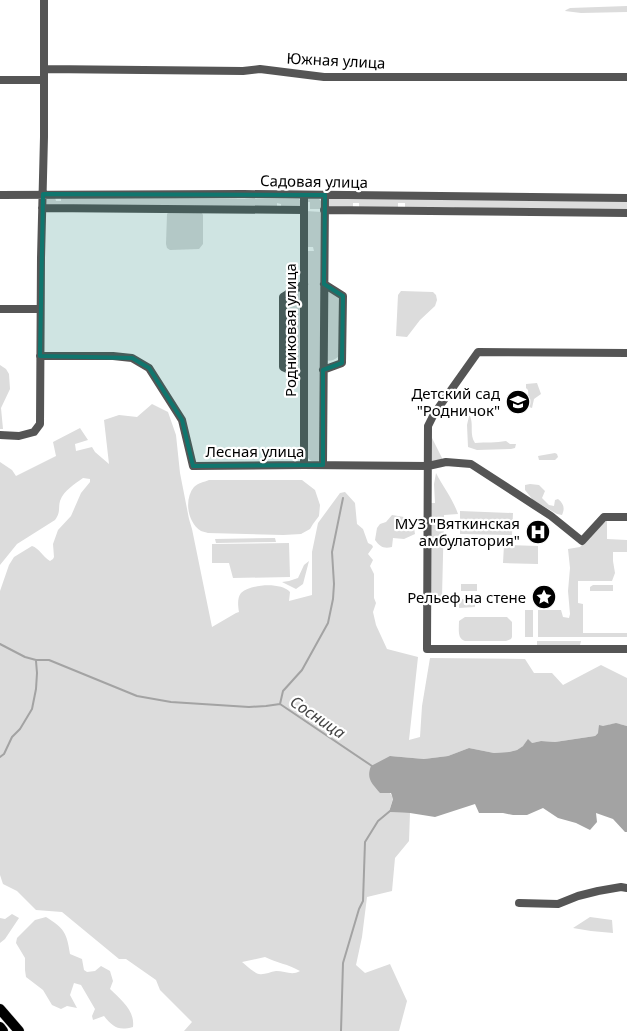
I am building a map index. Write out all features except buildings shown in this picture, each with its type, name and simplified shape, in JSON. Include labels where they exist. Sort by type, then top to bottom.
[{"type":"main road","points":[[0,1009],[19,1031]]},
{"type":"main road","points":[[0,1028],[3,1031]]},
{"type":"street","points":[[0,435],[19,436],[34,432],[40,424],[44,0]]},
{"type":"street","name":"Южная улица","points":[[44,69],[234,71],[260,69],[324,77],[627,77]]},
{"type":"street","points":[[0,80],[43,80]]},
{"type":"street","name":"Садовая улица","points":[[0,195],[325,195],[627,198]]},
{"type":"street","name":"Родниковая улица","points":[[304,195],[304,464]]},
{"type":"street","points":[[323,465],[325,195]]},
{"type":"street","points":[[42,208],[304,210]]},
{"type":"street","points":[[324,210],[627,213]]},
{"type":"street","points":[[303,376],[284,367],[283,297],[304,284]]},
{"type":"street","points":[[324,284],[343,296],[342,363],[324,370]]},
{"type":"street","points":[[0,309],[40,309]]},
{"type":"street","points":[[627,353],[478,352],[434,414],[428,426],[427,650],[627,649]]},
{"type":"street","name":"Лесная улица","points":[[40,356],[113,356],[132,358],[149,368],[182,420],[193,466],[304,464],[428,466],[446,462],[471,464],[551,516],[582,541],[604,517],[627,518]]},
{"type":"street","points":[[519,903],[558,904],[598,891],[621,887],[627,888]]},
{"type":"highlighted area","points":[[43,194],[325,195],[324,284],[343,296],[342,363],[323,370],[323,465],[193,466],[182,420],[149,368],[132,358],[40,356]]},
{"type":"shaded area","points":[[627,6],[627,12],[581,13],[565,11],[570,8]]},
{"type":"shaded area","points":[[55,197],[56,201],[61,201],[61,197],[299,199],[301,206],[297,208],[281,208],[281,204],[277,203],[277,207],[48,206],[45,204],[47,198]]},
{"type":"shaded area","points":[[329,198],[627,200],[627,211],[456,210],[454,207],[405,209],[405,203],[398,203],[398,208],[359,208],[359,203],[353,203],[353,208],[330,208],[327,205]]},
{"type":"shaded area","points":[[308,199],[319,199],[322,202],[322,209],[310,209],[310,202],[306,202]]},
{"type":"shaded area","points":[[170,209],[201,211],[203,215],[203,244],[199,249],[170,250],[167,248],[167,214]]},
{"type":"shaded area","points":[[305,211],[322,212],[321,457],[318,462],[310,460],[305,452],[306,253],[314,251],[313,247],[308,247],[306,244]]},
{"type":"shaded area","points":[[330,289],[340,298],[338,357],[329,361],[325,360],[326,292]]},
{"type":"shaded area","points":[[299,290],[302,291],[302,369],[300,371],[286,364],[286,303],[288,298]]},
{"type":"shaded area","points":[[401,291],[433,292],[437,300],[435,306],[420,320],[407,337],[396,336],[398,295]]},
{"type":"shaded area","points":[[0,365],[9,374],[10,389],[1,408],[3,429],[0,429]]},
{"type":"shaded area","points":[[537,383],[541,394],[534,399],[532,408],[529,407],[526,384]]},
{"type":"shaded area","points":[[152,404],[168,412],[176,435],[180,473],[212,627],[239,612],[238,602],[241,593],[252,588],[266,585],[286,589],[290,592],[289,601],[312,595],[312,552],[318,523],[340,493],[345,492],[355,503],[357,524],[363,529],[368,543],[373,547],[368,554],[373,560],[370,566],[374,574],[374,598],[376,603],[373,612],[376,625],[387,649],[418,657],[409,740],[420,737],[422,706],[430,658],[525,659],[534,673],[552,673],[563,685],[601,665],[627,678],[627,726],[613,724],[606,726],[595,736],[555,742],[541,741],[509,752],[494,753],[469,748],[448,756],[424,759],[390,756],[390,793],[393,798],[389,812],[410,813],[409,841],[395,858],[392,891],[367,897],[356,965],[365,973],[390,964],[407,1001],[399,1031],[184,1031],[192,1022],[160,990],[156,980],[126,959],[119,959],[62,912],[36,910],[17,891],[3,884],[0,875],[0,591],[9,565],[14,557],[32,546],[50,561],[53,559],[53,544],[58,530],[71,516],[81,493],[90,482],[90,479],[83,478],[67,490],[60,501],[59,512],[55,520],[17,544],[0,565],[0,462],[12,470],[16,476],[56,456],[53,442],[80,428],[88,440],[75,444],[76,451],[92,447],[109,464],[104,420],[119,415],[137,417]],"holes":[[[265,957],[291,967],[300,971],[291,973],[276,971],[259,974],[242,962]]]},
{"type":"shaded area","points":[[469,416],[475,443],[506,441],[510,444],[516,444],[515,448],[477,450],[468,447],[467,425]]},
{"type":"shaded area","points":[[430,434],[442,458],[442,460],[430,462]]},
{"type":"shaded area","points":[[555,453],[558,457],[555,460],[539,460],[538,456]]},
{"type":"shaded area","points":[[436,473],[458,514],[444,515],[442,597],[430,593],[431,503],[435,503],[434,484]]},
{"type":"shaded area","points":[[209,480],[302,480],[315,490],[320,505],[319,516],[310,529],[301,534],[208,533],[196,527],[190,516],[188,504],[194,487]]},
{"type":"shaded area","points":[[525,485],[539,485],[545,491],[542,498],[549,505],[554,506],[555,500],[558,499],[563,504],[562,515],[533,500],[525,490]]},
{"type":"shaded area","points":[[460,511],[513,513],[512,535],[460,534]]},
{"type":"shaded area","points":[[392,515],[404,517],[407,527],[414,528],[415,534],[404,539],[393,538],[392,547],[384,548],[375,540],[377,528]]},
{"type":"shaded area","points":[[607,520],[607,539],[627,540],[627,552],[613,552],[615,573],[612,581],[578,581],[578,603],[583,604],[583,633],[627,633],[627,637],[538,637],[538,610],[561,610],[563,617],[569,618],[568,591],[570,568],[568,549],[580,547]]},
{"type":"shaded area","points":[[275,538],[276,542],[216,543],[215,539]]},
{"type":"shaded area","points":[[289,543],[290,577],[233,578],[229,563],[212,563],[212,544]]},
{"type":"shaded area","points":[[504,545],[538,546],[538,564],[503,563]]},
{"type":"shaded area","points":[[309,561],[303,584],[296,589],[282,582],[298,578],[304,565]]},
{"type":"shaded area","points":[[461,584],[477,584],[477,591],[461,591]]},
{"type":"shaded area","points":[[593,585],[613,585],[613,591],[590,591],[590,587]]},
{"type":"shaded area","points":[[459,599],[475,599],[475,607],[459,608]]},
{"type":"shaded area","points":[[525,610],[533,610],[533,637],[525,637]]},
{"type":"shaded area","points":[[465,617],[507,617],[512,622],[512,637],[506,641],[462,640],[459,621]]},
{"type":"shaded area","points":[[537,641],[581,641],[578,646],[537,645]]},
{"type":"shaded area","points":[[616,723],[627,726],[627,832],[613,819],[596,813],[597,822],[590,830],[576,823],[558,818],[543,808],[527,815],[479,813],[475,804],[435,817],[389,812],[393,799],[391,793],[380,793],[372,783],[369,774],[371,766],[390,756],[424,759],[448,756],[469,748],[494,753],[509,752],[523,746],[528,739],[532,743],[541,741],[555,742],[595,736],[598,733],[599,725]]},
{"type":"shaded area","points":[[12,914],[19,918],[5,939],[0,943],[0,918],[5,919]]},
{"type":"shaded area","points":[[46,917],[57,924],[64,932],[70,954],[82,959],[84,970],[87,972],[95,971],[101,966],[110,971],[113,981],[110,989],[130,1010],[133,1027],[123,1029],[116,1027],[104,1016],[93,1020],[92,1016],[95,1009],[81,985],[74,983],[70,995],[77,1008],[67,1006],[61,1009],[52,1005],[43,990],[26,977],[25,958],[16,943],[17,938],[35,920]]},
{"type":"shaded area","points":[[590,917],[612,920],[613,933],[573,928]]},
{"type":"waterway","points":[[280,704],[283,691],[302,670],[328,623],[334,584],[332,552],[343,498]]},
{"type":"waterway","name":"Сосница","points":[[0,644],[25,657],[36,660],[49,660],[137,696],[171,702],[249,707],[280,704],[372,766]]},
{"type":"waterway","points":[[0,757],[4,754],[12,737],[20,729],[32,709],[36,689],[36,661]]},
{"type":"waterway","points":[[341,1031],[343,963],[363,901],[365,842],[378,821],[390,811]]},
{"type":"place","name":"Детский сад \"Родничок\"","points":[[518,402]]},
{"type":"place","name":"МУЗ \"Вяткинская амбулатория\"","points":[[538,532]]},
{"type":"place","name":"Рельеф на стене","points":[[544,597]]}]
